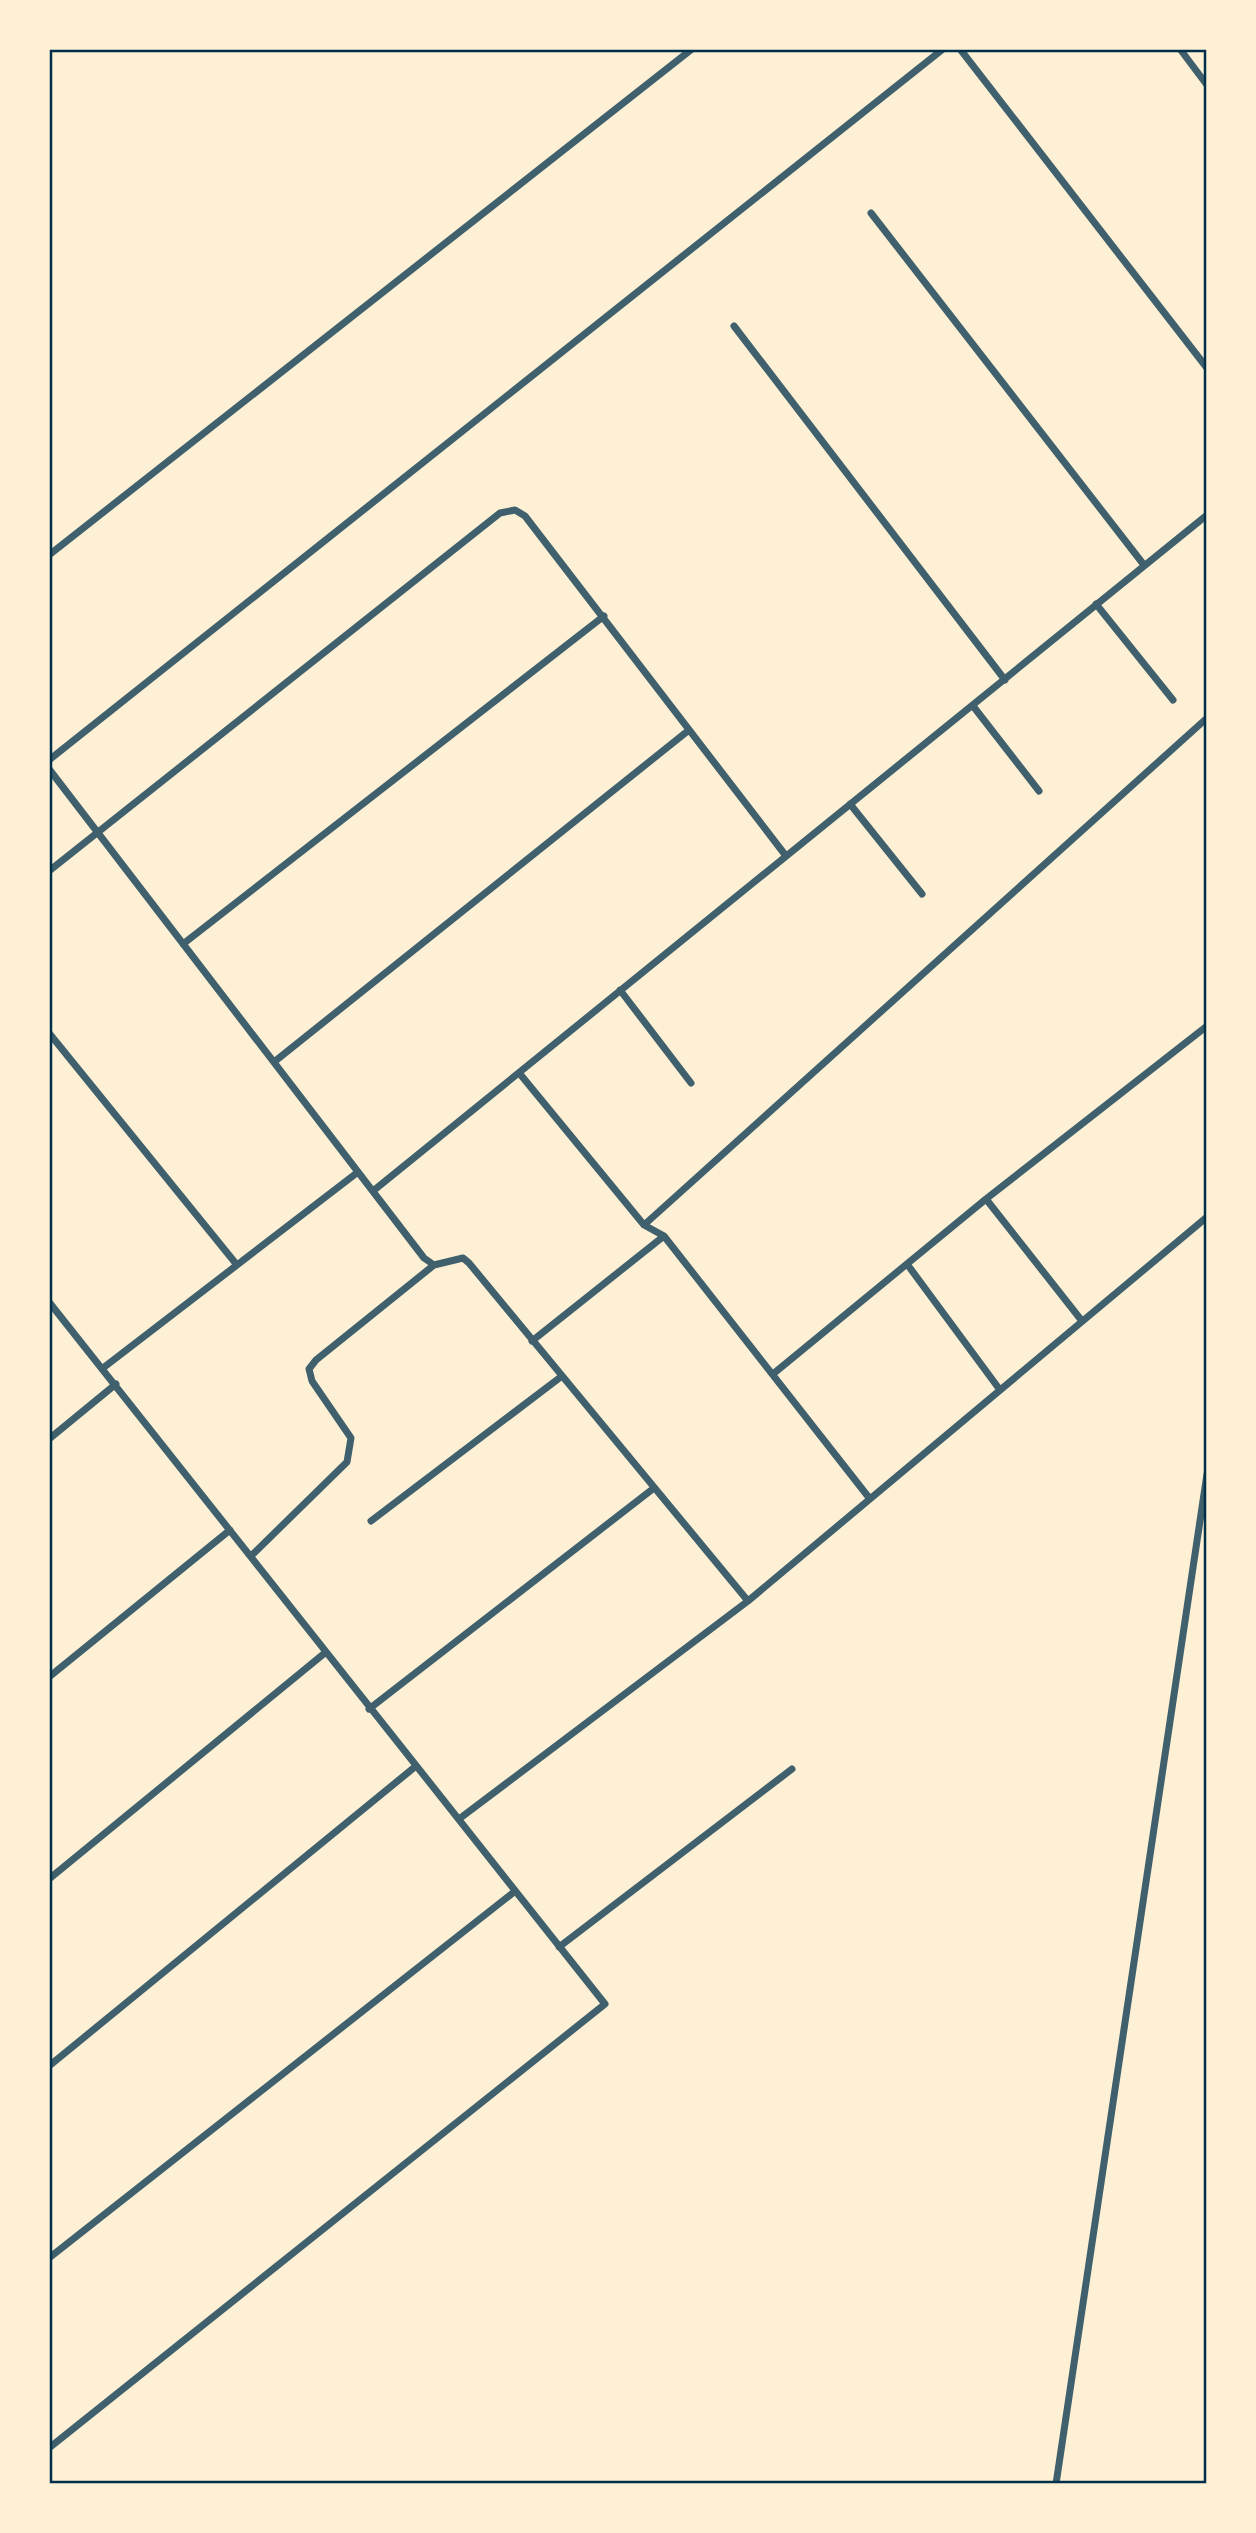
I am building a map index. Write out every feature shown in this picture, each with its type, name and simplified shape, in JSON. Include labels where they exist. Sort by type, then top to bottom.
[{"type":"street","points":[[49,555],[692,49]]},
{"type":"street","points":[[49,760],[943,49]]},
{"type":"street","points":[[960,49],[1207,368]]},
{"type":"street","points":[[1180,49],[1207,85]]},
{"type":"street","points":[[871,213],[1144,565]]},
{"type":"street","points":[[734,326],[1005,680]]},
{"type":"street","points":[[49,871],[500,513],[515,510],[525,516],[604,616],[786,856]]},
{"type":"street","points":[[373,1191],[1207,515]]},
{"type":"street","points":[[1096,604],[1173,701]]},
{"type":"street","points":[[183,944],[604,616]]},
{"type":"street","points":[[973,706],[1039,791]]},
{"type":"street","points":[[644,1224],[1207,718]]},
{"type":"street","points":[[274,1062],[689,730]]},
{"type":"street","points":[[49,769],[424,1258],[434,1265]]},
{"type":"street","points":[[850,804],[922,894]]},
{"type":"street","points":[[620,990],[691,1083]]},
{"type":"street","points":[[773,1374],[986,1199],[1207,1026]]},
{"type":"street","points":[[49,1033],[237,1265]]},
{"type":"street","points":[[520,1074],[644,1224],[664,1236],[870,1499]]},
{"type":"street","points":[[103,1368],[358,1172]]},
{"type":"street","points":[[986,1199],[1082,1321]]},
{"type":"street","points":[[459,1819],[748,1601],[1207,1217]]},
{"type":"street","points":[[532,1341],[664,1236]]},
{"type":"street","points":[[251,1556],[347,1462],[351,1438],[312,1381],[309,1369],[316,1360],[434,1265],[463,1258],[748,1601]]},
{"type":"street","points":[[907,1264],[1000,1390]]},
{"type":"street","points":[[49,1302],[605,2004],[49,2448]]},
{"type":"street","points":[[371,1521],[562,1376]]},
{"type":"street","points":[[49,1439],[116,1384]]},
{"type":"street","points":[[1056,2484],[1207,1474]]},
{"type":"street","points":[[369,1709],[654,1488]]},
{"type":"street","points":[[49,1678],[230,1530]]},
{"type":"street","points":[[49,1879],[326,1652]]},
{"type":"street","points":[[49,2066],[416,1766]]},
{"type":"street","points":[[559,1947],[792,1769]]},
{"type":"street","points":[[49,2258],[514,1892]]}]
